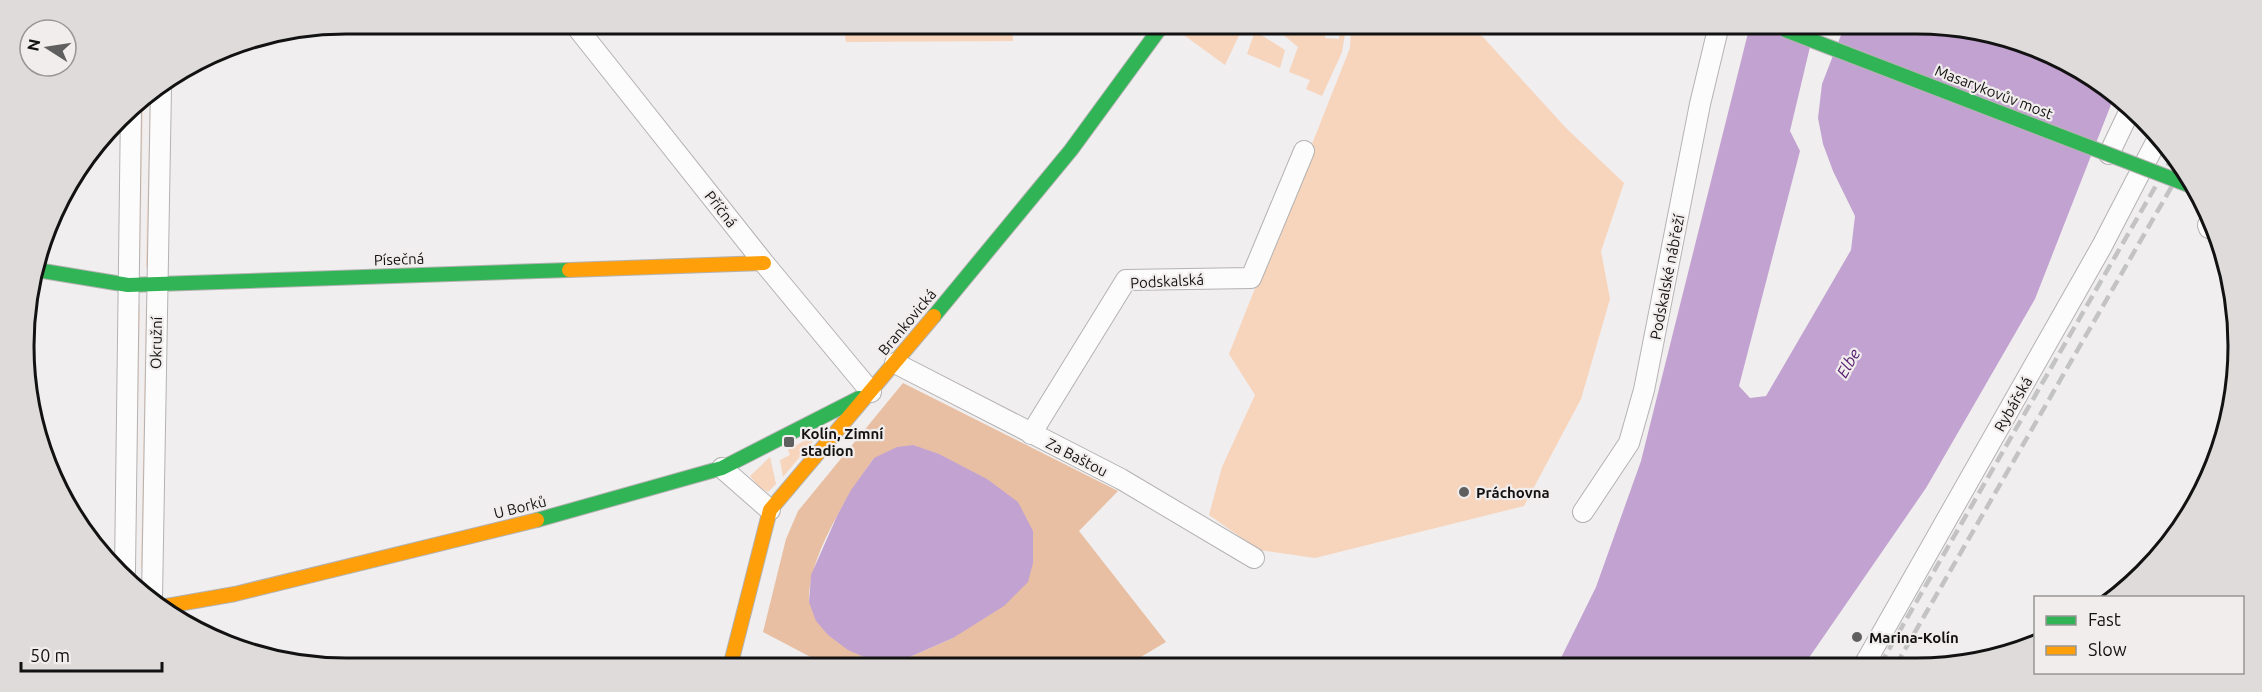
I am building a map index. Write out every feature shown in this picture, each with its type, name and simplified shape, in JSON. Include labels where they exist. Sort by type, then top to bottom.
[{"type":"street","name":"Příčná","points":[[582,34],[764,263],[871,392]]},
{"type":"street","name":"Brankovická","points":[[733,658],[770,510],[1071,150],[1156,34]]},
{"type":"street","name":"Podskalské nábřeží","points":[[1583,512],[1629,443],[1644,390],[1700,104],[1717,34]]},
{"type":"street","name":"Masarykovův most","points":[[1795,34],[2181,182]]},
{"type":"street","name":"Okružní","points":[[152,590],[161,96]]},
{"type":"street","points":[[2109,154],[2126,117]]},
{"type":"street","name":"Okružní","points":[[124,564],[131,122]]},
{"type":"street","name":"Rybářská","points":[[1868,658],[2102,246],[2154,146]]},
{"type":"street","name":"Podskalská","points":[[1031,434],[1126,280],[1251,278],[1304,151]]},
{"type":"street","name":"Písečná","points":[[43,271],[128,285],[158,285],[764,263]]},
{"type":"street","name":"Za Baštou","points":[[895,363],[1121,479],[1254,558]]},
{"type":"street","name":"U Borků","points":[[173,605],[235,594],[585,508],[722,468],[871,392]]},
{"type":"street","points":[[722,468],[770,510]]},
{"type":"shaded area","points":[[844,34],[1013,34],[1013,41],[846,42]]},
{"type":"shaded area","points":[[1182,34],[1240,34],[1225,65]]},
{"type":"shaded area","points":[[1254,34],[1260,34],[1285,50],[1280,68],[1247,54]]},
{"type":"shaded area","points":[[1282,34],[1325,34],[1325,38],[1339,39],[1339,34],[1345,34],[1342,52],[1322,96],[1306,89],[1310,80],[1289,72],[1298,47]]},
{"type":"shaded area","points":[[1351,34],[1477,34],[1483,37],[1566,128],[1624,183],[1601,251],[1610,299],[1581,399],[1524,506],[1315,558],[1259,550],[1209,515],[1222,467],[1255,395],[1229,354],[1350,48]]},
{"type":"shaded area","points":[[156,99],[152,267],[146,267],[150,104]]},
{"type":"shaded area","points":[[143,110],[140,266],[134,266],[138,115]]},
{"type":"shaded area","points":[[134,305],[140,305],[135,574],[130,570]]},
{"type":"shaded area","points":[[146,305],[151,305],[145,584],[142,581],[143,571],[141,568]]},
{"type":"shaded area","points":[[903,383],[1118,491],[1079,531],[1166,642],[1139,658],[907,658],[953,638],[874,458],[842,507],[822,546],[810,585],[809,602],[872,658],[812,658],[763,632],[786,539],[798,511]]},
{"type":"shaded area","points":[[814,435],[814,440],[783,477],[780,460],[790,455],[788,450]]},
{"type":"shaded area","points":[[770,457],[776,484],[768,492],[759,487],[750,476]]},
{"type":"water","name":"Elbe","points":[[1748,34],[1813,34],[1790,131],[1800,151],[1739,386],[1750,398],[1766,396],[1851,250],[1855,216],[1833,171],[1823,144],[1818,118],[1822,84],[1841,34],[1936,35],[1997,45],[2035,58],[2072,76],[2111,104],[2035,299],[1926,488],[1809,658],[1561,658],[1596,587],[1641,461]]},
{"type":"water","points":[[913,445],[939,454],[987,479],[1018,502],[1033,531],[1033,563],[1028,582],[1004,606],[953,638],[907,658],[866,658],[848,650],[828,635],[816,621],[809,602],[811,575],[851,490],[874,458],[897,447]]},
{"type":"railway","points":[[1884,658],[2169,164]]},
{"type":"railway","points":[[1900,658],[2177,177]]},
{"type":"traffic: fast","points":[[934,316],[1071,150],[1156,34]]},
{"type":"traffic: fast","points":[[1795,34],[2181,182]]},
{"type":"traffic: fast","points":[[43,271],[128,285],[569,270]]},
{"type":"traffic: fast","points":[[537,520],[722,468],[859,398]]},
{"type":"traffic: slow","points":[[569,270],[764,263]]},
{"type":"traffic: slow","points":[[732,658],[770,510],[934,316]]},
{"type":"traffic: slow","points":[[173,605],[235,594],[537,520]]},
{"type":"place","name":"Kolín, Zimní stadion","points":[[789,442]]},
{"type":"place","name":"Práchovna","points":[[1464,492]]},
{"type":"place","name":"Marina-Kolín","points":[[1857,637]]}]
